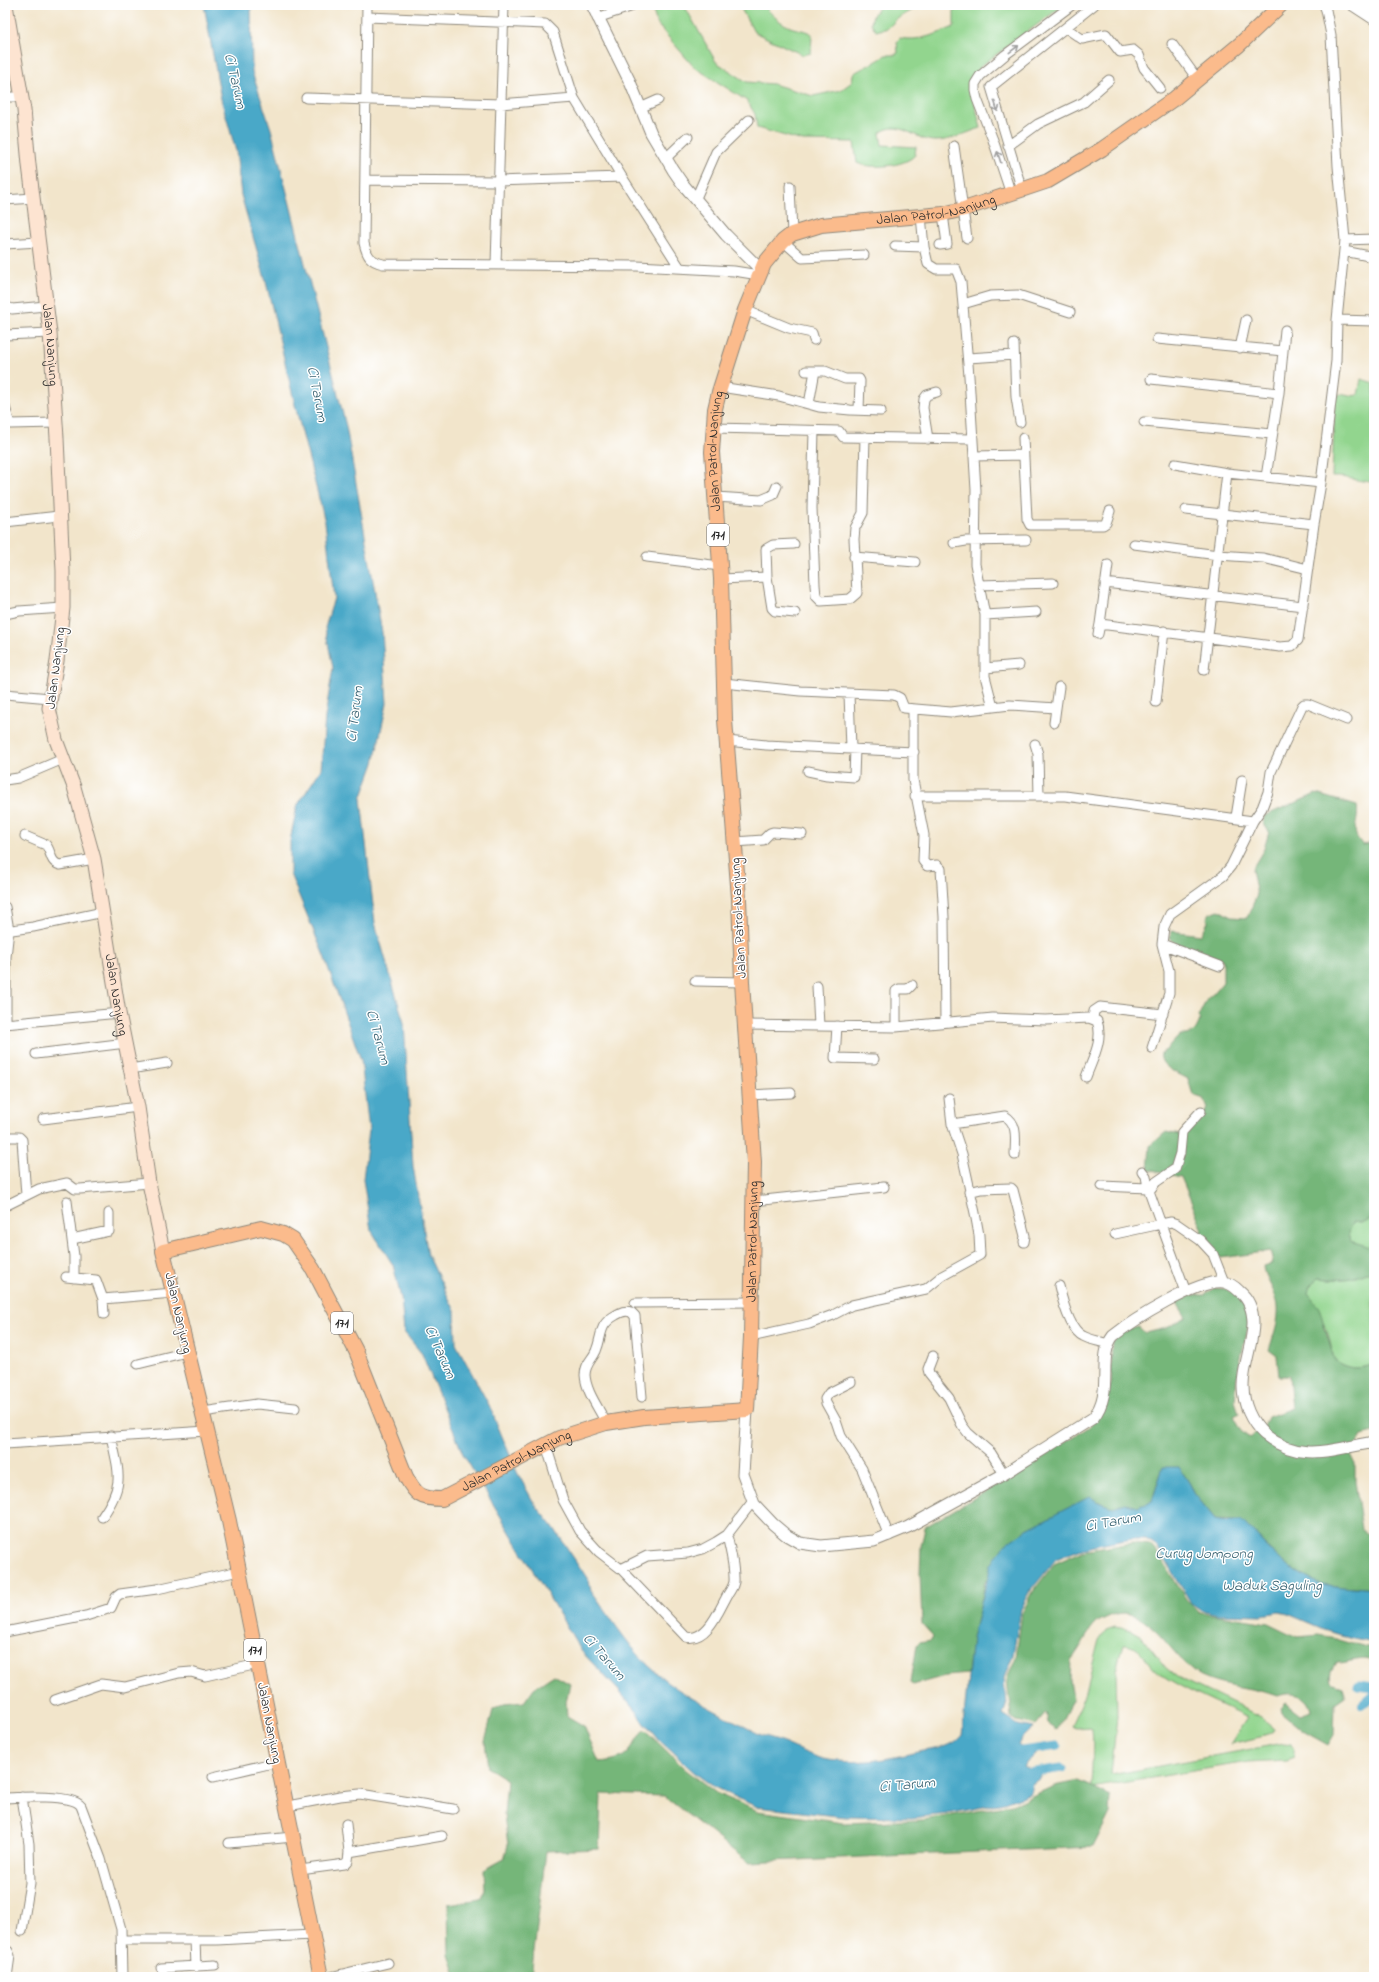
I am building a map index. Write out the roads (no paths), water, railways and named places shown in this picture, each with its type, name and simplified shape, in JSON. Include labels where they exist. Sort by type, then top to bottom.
[{"type":"main road","name":"Jalan Nanjung","points":[[6,5],[22,97],[50,333],[56,423],[59,516],[63,571],[62,608],[57,661],[49,708],[56,740],[74,787],[94,859],[119,1013],[138,1107],[163,1251],[229,1521],[277,1762],[288,1806],[321,1977]]},
{"type":"main road","name":"Jalan Patrol-Nanjung","points":[[163,1251],[261,1228],[283,1234],[293,1240],[313,1268],[356,1351],[406,1477],[414,1490],[420,1496],[428,1499],[442,1499],[459,1492],[559,1438],[606,1423],[644,1417],[747,1410],[752,1302],[754,1162],[742,982],[739,898],[724,683],[721,572],[712,452],[713,428],[720,387],[760,272],[787,237],[821,225],[942,214],[964,209],[1048,180],[1102,149],[1134,128],[1198,80],[1239,45],[1281,5]]},
{"type":"street","points":[[367,5],[364,243],[367,256],[374,262],[383,264],[496,264],[680,268],[760,272]]},
{"type":"street","points":[[496,264],[504,5]]},
{"type":"street","points":[[592,5],[597,18],[630,82],[652,133],[666,158],[682,183],[760,272]]},
{"type":"street","points":[[1016,192],[977,99],[974,90],[975,84],[980,76],[1005,55],[1072,5]]},
{"type":"street","points":[[1016,192],[1008,146],[991,87],[1094,5]]},
{"type":"street","points":[[1100,624],[1207,636],[1280,647],[1292,646],[1298,640],[1321,484],[1336,361],[1337,320],[1345,240],[1338,166],[1331,35],[1324,5]]},
{"type":"street","points":[[1351,5],[1372,18]]},
{"type":"street","points":[[1369,5],[1372,18]]},
{"type":"street","points":[[597,18],[609,9],[630,7]]},
{"type":"street","points":[[367,17],[504,23],[541,23],[551,29],[574,98],[680,268]]},
{"type":"street","points":[[1066,28],[1082,39],[1106,34],[1120,52],[1133,50],[1139,55],[1144,68],[1160,88]]},
{"type":"street","points":[[1172,44],[1198,80]]},
{"type":"street","points":[[1008,146],[1038,124],[1084,102],[1109,80]]},
{"type":"street","points":[[5,97],[22,97]]},
{"type":"street","points":[[306,98],[501,104],[574,98]]},
{"type":"street","points":[[640,108],[658,100]]},
{"type":"street","points":[[696,198],[716,152],[749,120]]},
{"type":"street","points":[[666,158],[688,137]]},
{"type":"street","points":[[954,146],[967,238]]},
{"type":"street","points":[[365,180],[498,181],[622,177]]},
{"type":"street","points":[[790,186],[787,237],[802,258],[864,256]]},
{"type":"street","points":[[5,200],[33,198]]},
{"type":"street","points":[[940,246],[947,244],[942,214]]},
{"type":"street","points":[[921,216],[924,247],[928,264],[936,269],[956,269],[960,282],[968,358],[974,456],[976,542],[975,564],[985,615],[985,668],[993,707]]},
{"type":"street","points":[[1345,240],[1374,239]]},
{"type":"street","points":[[5,244],[39,242]]},
{"type":"street","points":[[895,246],[924,247]]},
{"type":"street","points":[[1344,252],[1374,257]]},
{"type":"street","points":[[963,304],[990,296],[1018,295],[1070,312]]},
{"type":"street","points":[[5,306],[12,309],[46,306]]},
{"type":"street","points":[[746,310],[789,328],[812,333],[814,340]]},
{"type":"street","points":[[1240,348],[1246,320]]},
{"type":"street","points":[[1337,320],[1374,321]]},
{"type":"street","points":[[1266,477],[1279,393],[1285,330]]},
{"type":"street","points":[[5,335],[50,333]]},
{"type":"street","points":[[1157,339],[1283,351]]},
{"type":"street","points":[[1014,344],[1017,357],[1016,397],[1020,422]]},
{"type":"street","points":[[968,358],[1017,357]]},
{"type":"street","points":[[809,404],[810,371],[825,371],[845,379],[859,379],[859,410]]},
{"type":"street","points":[[1151,379],[1279,393]]},
{"type":"street","points":[[720,387],[779,396],[829,408],[881,411]]},
{"type":"street","points":[[928,439],[923,404],[927,395],[937,392]]},
{"type":"street","points":[[5,408],[10,424],[56,423]]},
{"type":"street","points":[[1144,422],[1272,434]]},
{"type":"street","points":[[713,428],[840,431],[843,437],[972,439]]},
{"type":"street","points":[[814,431],[812,508],[815,585],[816,596],[818,599],[823,601],[850,599],[855,596],[857,590],[854,557],[855,528],[863,514],[865,437]]},
{"type":"street","points":[[1023,438],[1027,519],[1030,525],[1104,525],[1110,510]]},
{"type":"street","points":[[974,456],[1023,455]]},
{"type":"street","points":[[1175,464],[1227,473],[1321,484]]},
{"type":"street","points":[[1204,670],[1227,473]]},
{"type":"street","points":[[716,497],[761,500],[773,495],[777,486]]},
{"type":"street","points":[[1186,510],[1314,524]]},
{"type":"street","points":[[5,522],[59,516]]},
{"type":"street","points":[[954,543],[966,541],[1026,540]]},
{"type":"street","points":[[794,544],[773,545],[766,549],[767,577],[772,608],[775,611],[795,613]]},
{"type":"street","points":[[1134,544],[1218,555],[1263,558],[1308,570]]},
{"type":"street","points":[[647,557],[721,572],[767,577]]},
{"type":"street","points":[[854,557],[915,562]]},
{"type":"street","points":[[1098,634],[1108,565]]},
{"type":"street","points":[[979,585],[1053,583]]},
{"type":"street","points":[[1105,583],[1213,596],[1258,599],[1303,606]]},
{"type":"street","points":[[5,614],[19,611],[62,608]]},
{"type":"street","points":[[985,615],[1036,612]]},
{"type":"street","points":[[1156,702],[1164,631]]},
{"type":"street","points":[[985,668],[1019,665]]},
{"type":"street","points":[[724,683],[800,691],[898,696],[904,708],[952,712],[1010,705],[1056,708]]},
{"type":"street","points":[[1054,723],[1059,687]]},
{"type":"street","points":[[5,694],[50,698]]},
{"type":"street","points":[[808,771],[854,782],[849,694]]},
{"type":"street","points":[[1152,1048],[1169,993],[1167,958],[1162,944],[1164,927],[1170,914],[1222,876],[1231,866],[1253,820],[1262,808],[1268,792],[1271,772],[1278,754],[1302,706],[1304,704],[1308,704],[1347,720]]},
{"type":"street","points":[[913,709],[913,780],[924,835],[924,865],[927,866],[937,864],[941,870],[944,917],[945,1022]]},
{"type":"street","points":[[728,741],[766,745],[914,752]]},
{"type":"street","points":[[1036,744],[1038,754],[1039,796]]},
{"type":"street","points":[[5,780],[18,778],[63,759]]},
{"type":"street","points":[[1236,817],[1242,780]]},
{"type":"street","points":[[915,796],[1065,796],[1169,811],[1253,820]]},
{"type":"street","points":[[735,842],[763,840],[773,832],[802,834]]},
{"type":"street","points":[[25,836],[46,845],[51,858],[56,864],[60,865],[94,859]]},
{"type":"street","points":[[5,907],[7,931],[6,1024],[119,1013]]},
{"type":"street","points":[[7,931],[103,912]]},
{"type":"street","points":[[1162,944],[1220,966]]},
{"type":"street","points":[[695,981],[742,982]]},
{"type":"street","points":[[896,1027],[896,991],[898,989],[908,989],[912,985]]},
{"type":"street","points":[[818,986],[819,1026]]},
{"type":"street","points":[[1093,1019],[1094,1011],[1100,1007],[1163,1014]]},
{"type":"street","points":[[745,1025],[896,1027],[993,1018],[1046,1020],[1093,1019],[1097,1021],[1099,1031],[1097,1049],[1086,1077]]},
{"type":"street","points":[[836,1026],[835,1058],[874,1059]]},
{"type":"street","points":[[36,1054],[126,1043]]},
{"type":"street","points":[[130,1069],[167,1063]]},
{"type":"street","points":[[749,1095],[791,1093]]},
{"type":"street","points":[[751,1337],[809,1324],[833,1315],[852,1305],[926,1289],[942,1276],[979,1256],[981,1252],[979,1235],[962,1154],[952,1124],[949,1098]]},
{"type":"street","points":[[42,1119],[138,1107]]},
{"type":"street","points":[[1149,1190],[1156,1182],[1175,1169],[1180,1153],[1182,1132],[1201,1110]]},
{"type":"street","points":[[952,1124],[1005,1116],[1011,1119],[1014,1125],[1015,1155]]},
{"type":"street","points":[[5,1137],[19,1137],[22,1140],[26,1195]]},
{"type":"street","points":[[1142,1171],[1146,1176],[1149,1190],[1186,1292]]},
{"type":"street","points":[[5,1206],[39,1189],[67,1183],[75,1189],[80,1189],[150,1183]]},
{"type":"street","points":[[1102,1186],[1149,1190]]},
{"type":"street","points":[[754,1201],[884,1187]]},
{"type":"street","points":[[969,1192],[991,1188],[1010,1188],[1013,1190],[1025,1236],[1024,1242]]},
{"type":"street","points":[[67,1201],[72,1239],[70,1278],[98,1281],[103,1299],[104,1314]]},
{"type":"street","points":[[72,1239],[109,1231],[109,1213]]},
{"type":"street","points":[[1115,1234],[1171,1222],[1177,1224],[1200,1240],[1213,1254],[1224,1282]]},
{"type":"street","points":[[747,1410],[743,1474],[753,1501],[773,1524],[786,1535],[800,1543],[810,1545],[834,1545],[874,1541],[908,1527],[1004,1474],[1082,1426],[1096,1414],[1104,1399],[1107,1344],[1113,1336],[1122,1329],[1186,1292],[1213,1282],[1224,1282],[1245,1296],[1250,1304],[1253,1324],[1243,1387],[1249,1412],[1257,1428],[1280,1445],[1294,1451],[1324,1452],[1374,1442]]},
{"type":"street","points":[[1060,1286],[1064,1307],[1078,1333],[1084,1337],[1107,1344]]},
{"type":"street","points":[[103,1299],[173,1293]]},
{"type":"street","points":[[636,1303],[752,1302]]},
{"type":"street","points":[[606,1423],[588,1387],[586,1368],[597,1349],[604,1325],[607,1320],[623,1312],[631,1312],[635,1316],[642,1397]]},
{"type":"street","points":[[138,1364],[187,1352]]},
{"type":"street","points":[[933,1356],[928,1369],[929,1373],[949,1398],[962,1425],[968,1433],[991,1453],[1004,1474]]},
{"type":"street","points":[[851,1382],[828,1393],[825,1399],[836,1421],[841,1436],[862,1469],[889,1536]]},
{"type":"street","points":[[203,1412],[258,1404],[296,1408]]},
{"type":"street","points":[[5,1444],[207,1431]]},
{"type":"street","points":[[102,1517],[115,1496],[119,1486],[119,1475],[112,1436]]},
{"type":"street","points":[[543,1447],[563,1500],[580,1531],[599,1552],[622,1569],[686,1637],[699,1636],[704,1632],[719,1613],[733,1587],[734,1572],[727,1535]]},
{"type":"street","points":[[622,1569],[647,1556],[688,1553],[703,1549],[727,1535],[753,1501]]},
{"type":"street","points":[[5,1632],[86,1616],[111,1608],[116,1597],[120,1594],[157,1589],[239,1571]]},
{"type":"street","points":[[55,1700],[101,1684],[125,1687],[179,1673],[191,1672],[199,1676],[209,1676],[258,1664]]},
{"type":"street","points":[[213,1777],[277,1762]]},
{"type":"street","points":[[288,1806],[340,1796],[360,1794],[453,1809]]},
{"type":"street","points":[[5,1798],[22,1797],[72,1800],[76,1801],[81,1806],[108,1880],[121,1929],[122,1977]]},
{"type":"street","points":[[22,1797],[29,1844],[30,1883],[22,1931]]},
{"type":"street","points":[[300,1870],[345,1864],[350,1859],[346,1824]]},
{"type":"street","points":[[349,1852],[442,1836]]},
{"type":"street","points":[[229,1843],[293,1837]]},
{"type":"street","points":[[122,1940],[217,1940],[312,1935]]},
{"type":"street","points":[[195,1940],[196,1966]]},
{"type":"street","points":[[5,1949],[8,1951],[10,1956],[7,1977]]},
{"type":"street","points":[[330,1977],[388,1963]]},
{"type":"street","points":[[161,1968],[215,1966]]},
{"type":"water","points":[[204,5],[251,5],[252,72],[271,129],[346,426],[382,632],[387,703],[374,763],[361,799],[375,923],[404,1023],[413,1166],[428,1255],[455,1311],[456,1344],[489,1405],[517,1472],[534,1503],[552,1525],[589,1581],[591,1590],[618,1629],[632,1648],[648,1665],[676,1688],[757,1733],[811,1755],[824,1759],[847,1762],[865,1761],[890,1758],[944,1747],[957,1740],[962,1735],[972,1638],[991,1565],[1003,1546],[1027,1529],[1089,1497],[1113,1507],[1125,1503],[1138,1506],[1152,1501],[1163,1467],[1179,1467],[1194,1493],[1215,1519],[1227,1521],[1241,1520],[1290,1568],[1310,1580],[1324,1584],[1374,1590],[1374,1642],[1354,1638],[1321,1628],[1288,1614],[1279,1612],[1262,1615],[1218,1614],[1201,1610],[1191,1603],[1160,1551],[1153,1543],[1145,1539],[1132,1539],[1079,1550],[1056,1559],[1032,1589],[1021,1609],[1013,1655],[1004,1678],[1006,1706],[1003,1715],[1018,1725],[1033,1728],[1023,1738],[1019,1745],[1023,1748],[1033,1747],[1035,1755],[1027,1761],[1024,1766],[1032,1770],[1039,1770],[1041,1778],[1033,1784],[1031,1793],[1004,1803],[947,1814],[912,1818],[846,1817],[757,1807],[714,1787],[696,1774],[659,1740],[619,1691],[582,1652],[463,1454],[422,1354],[404,1332],[401,1298],[393,1265],[371,1230],[363,1179],[369,1130],[361,1060],[324,956],[290,874],[290,841],[297,806],[321,769],[325,717],[333,668],[325,628],[334,598],[325,522],[295,405],[266,282],[241,195],[236,151],[221,99]]},
{"type":"waterway","points":[[1358,1686],[1374,1688]]},
{"type":"waterway","points":[[1363,1705],[1374,1695]]},
{"type":"waterway","points":[[1023,1751],[1057,1746]]},
{"type":"waterway","points":[[1029,1773],[1062,1768]]},
{"type":"water label","name":"Ci Tarum","points":[[235,81]]},
{"type":"water label","name":"Ci Tarum","points":[[317,394]]},
{"type":"water label","name":"Ci Tarum","points":[[355,714]]},
{"type":"water label","name":"Ci Tarum","points":[[378,1037]]},
{"type":"water label","name":"Ci Tarum","points":[[440,1352]]},
{"type":"water label","name":"Ci Tarum","points":[[1113,1522]]},
{"type":"water label","name":"Curug Jompong","points":[[1204,1554]]},
{"type":"water label","name":"Waduk Saguling","points":[[1272,1586]]},
{"type":"water label","name":"Ci Tarum","points":[[604,1657]]},
{"type":"water label","name":"Ci Tarum","points":[[907,1785]]}]
